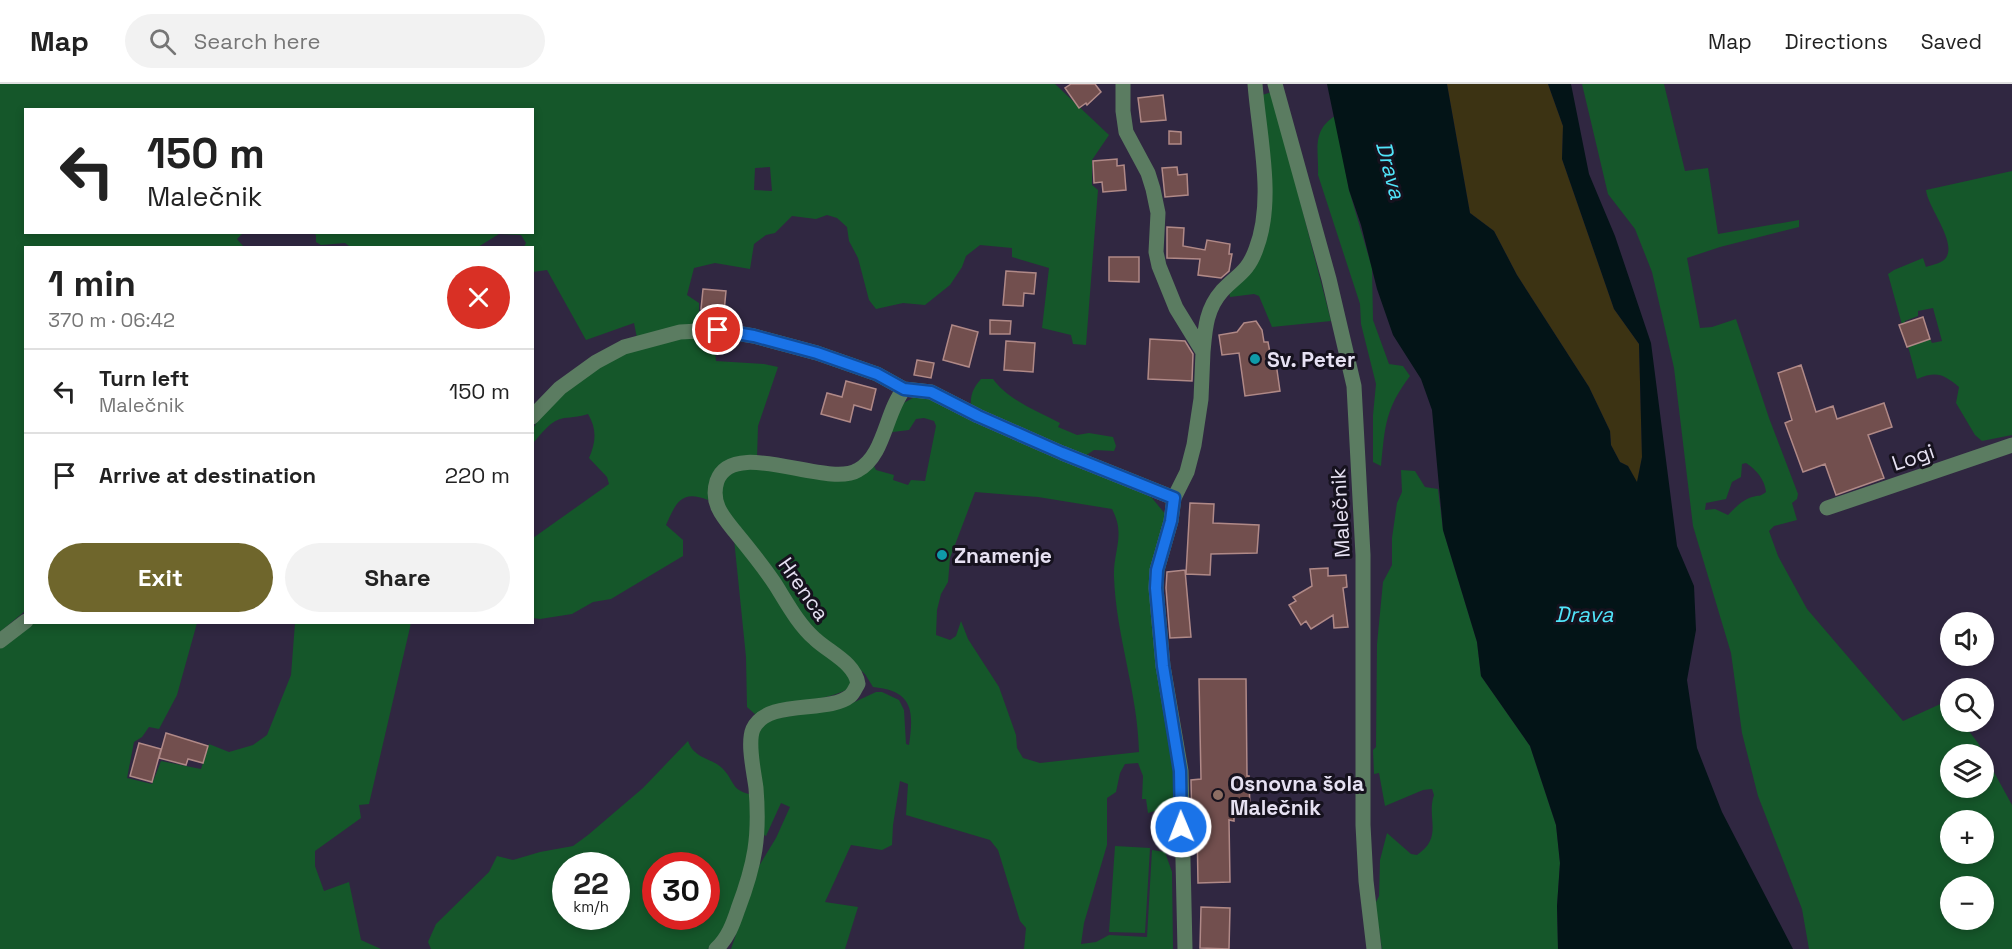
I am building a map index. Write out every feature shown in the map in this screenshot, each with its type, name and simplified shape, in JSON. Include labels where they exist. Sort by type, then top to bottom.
[{"type":"street","points":[[1123,84],[1126,132],[1148,173],[1158,213],[1156,252],[1161,273],[1176,308],[1203,352]]},
{"type":"street","points":[[1185,949],[1180,771],[1163,666],[1156,588],[1157,570],[1171,521],[1174,498],[1187,472],[1194,445],[1201,399],[1205,322],[1210,308],[1221,292],[1246,271],[1256,251],[1263,228],[1266,202],[1255,84]]},
{"type":"street","name":"Malečnik","points":[[1275,84],[1329,279],[1354,386],[1363,555],[1363,825],[1366,881],[1374,949]]},
{"type":"street","points":[[534,415],[560,388],[596,362],[624,347],[680,332],[718,330],[754,336],[817,353],[877,374],[904,389],[931,392],[978,416],[1062,453],[1174,498]]},
{"type":"street","name":"Hrenca","points":[[716,949],[729,933],[750,878],[757,849],[752,755],[752,733],[755,725],[764,717],[776,712],[842,700],[853,693],[858,684],[853,671],[803,626],[762,565],[720,513],[714,494],[718,478],[724,471],[734,466],[760,462],[839,476],[859,470],[878,450],[896,399],[904,389]]},
{"type":"street","name":"Logi","points":[[1827,508],[2012,445]]},
{"type":"street","points":[[0,640],[24,622]]},
{"type":"green space","points":[[0,84],[1055,84],[1109,135],[1092,160],[1092,185],[1098,190],[1086,345],[1073,344],[1071,335],[1042,328],[1049,268],[1012,257],[1012,248],[980,245],[966,256],[962,267],[950,285],[925,305],[903,303],[876,309],[869,300],[858,258],[849,241],[847,227],[837,218],[827,215],[816,219],[792,216],[775,233],[766,235],[754,244],[750,269],[715,263],[694,268],[687,295],[699,303],[699,324],[637,338],[634,323],[586,340],[547,270],[534,272],[534,246],[524,246],[526,243],[521,235],[499,234],[534,234],[534,108],[24,108],[24,234],[242,234],[237,239],[243,246],[24,246],[24,612],[0,632]],"holes":[[[770,167],[772,191],[754,190],[755,168]]]},
{"type":"green space","points":[[1582,84],[1664,84],[1685,171],[1708,168],[1718,234],[1799,220],[1799,227],[1687,258],[1700,328],[1712,327],[1736,319],[1769,418],[1798,494],[1797,499],[1792,503],[1797,520],[1774,526],[1769,531],[1778,556],[1807,609],[1903,721],[1940,704],[1940,732],[1970,732],[1978,743],[1940,744],[1940,798],[1994,798],[1994,772],[2012,805],[2012,949],[1809,949],[1802,909],[1758,796],[1742,733],[1731,653],[1693,526],[1674,368],[1652,272],[1635,229],[1608,194]],"holes":[[[1746,463],[1762,479],[1766,492],[1745,500],[1728,515],[1715,509],[1705,510],[1706,503],[1726,499],[1732,482],[1741,477],[1742,464]]]},
{"type":"green space","points":[[1272,92],[1331,321],[1272,327],[1259,296],[1254,294],[1230,297],[1229,291],[1262,249],[1262,95]]},
{"type":"green space","points":[[1335,116],[1349,190],[1372,268],[1373,320],[1389,364],[1403,366],[1410,376],[1391,408],[1381,466],[1373,462],[1373,415],[1376,384],[1361,324],[1360,304],[1318,175],[1319,135],[1327,122]]},
{"type":"green space","points":[[2012,171],[2012,435],[1982,441],[1975,435],[1956,403],[1959,387],[1940,375],[1917,379],[1888,274],[1923,258],[1926,267],[1944,260],[1948,253],[1946,236],[1926,190]],"holes":[[[1933,308],[1942,341],[1932,343],[1930,339],[1911,343],[1905,321],[1918,316],[1918,311]]]},
{"type":"green space","points":[[314,234],[499,234],[480,246],[349,246],[345,243],[321,245],[316,242]]},
{"type":"green space","points":[[714,336],[716,361],[778,367],[758,426],[757,458],[728,465],[716,473],[711,479],[708,500],[699,497],[685,497],[673,510],[666,525],[683,540],[683,556],[611,599],[593,602],[572,614],[534,618],[534,537],[609,484],[607,477],[589,458],[594,436],[593,425],[588,414],[555,421],[534,442],[534,427],[541,414],[559,395],[623,352],[689,337]]},
{"type":"green space","points":[[981,379],[993,379],[1015,399],[1060,423],[1058,427],[1077,435],[1089,433],[1113,437],[1116,446],[1114,451],[1094,450],[1085,456],[971,406],[973,391]]},
{"type":"green space","points":[[918,395],[933,397],[1130,485],[1152,498],[1166,515],[1157,545],[1176,805],[1148,813],[1146,799],[1142,799],[1143,776],[1138,763],[1125,764],[1120,773],[1116,792],[1107,798],[1107,845],[1084,923],[1081,944],[1096,942],[1109,935],[1147,937],[1152,850],[1165,852],[1172,872],[1173,949],[1024,949],[1026,928],[1020,921],[998,850],[990,840],[906,815],[908,784],[900,781],[892,845],[882,850],[851,845],[825,902],[858,907],[845,949],[731,949],[759,866],[776,838],[790,807],[781,803],[766,836],[762,834],[757,739],[761,726],[768,720],[846,706],[876,692],[882,692],[899,700],[904,710],[906,744],[909,745],[911,722],[908,704],[903,698],[886,689],[873,687],[865,674],[850,660],[817,636],[719,501],[725,478],[739,469],[754,467],[801,474],[873,464],[876,470],[894,475],[893,480],[908,485],[911,480],[925,481],[936,426],[934,421],[924,418],[916,419],[909,430],[889,434],[900,405]],"holes":[[[975,492],[1038,497],[1112,509],[1116,518],[1119,535],[1114,568],[1116,599],[1135,708],[1139,752],[1040,763],[1023,758],[1017,748],[1016,735],[999,687],[968,639],[961,621],[956,636],[950,640],[936,635],[937,610],[941,594],[948,582],[950,558]]]},
{"type":"green space","points":[[1401,470],[1415,471],[1425,487],[1438,489],[1443,530],[1477,642],[1481,676],[1530,746],[1556,825],[1560,863],[1557,906],[1558,949],[1382,949],[1375,904],[1379,896],[1380,860],[1387,833],[1411,854],[1417,855],[1430,841],[1433,827],[1434,795],[1432,789],[1423,790],[1385,806],[1379,773],[1374,774],[1377,644],[1383,582],[1392,565],[1392,538],[1397,503],[1402,492]]},
{"type":"green space","points":[[734,539],[849,670],[854,685],[831,696],[781,706],[757,716],[747,707],[746,657]]},
{"type":"green space","points":[[29,624],[197,624],[177,695],[159,729],[149,727],[142,737],[134,742],[127,778],[152,784],[161,761],[201,769],[209,744],[229,752],[253,745],[267,735],[291,675],[295,624],[411,624],[369,804],[359,805],[361,818],[315,851],[315,866],[324,891],[349,882],[361,940],[381,949],[0,949],[0,646]]},
{"type":"green space","points":[[688,741],[699,755],[722,768],[737,788],[754,795],[751,843],[732,916],[711,947],[707,949],[431,949],[428,942],[436,924],[489,872],[497,856],[513,860],[573,846],[643,788]]},
{"type":"green space","points":[[1115,846],[1150,848],[1145,933],[1109,932]]},
{"type":"sand","points":[[1447,84],[1548,84],[1563,126],[1562,159],[1614,309],[1639,344],[1642,457],[1637,483],[1628,466],[1620,462],[1611,445],[1610,431],[1589,387],[1517,275],[1494,231],[1470,213]]},
{"type":"water","name":"Drava","points":[[1327,84],[1447,84],[1470,213],[1494,231],[1517,275],[1589,387],[1610,431],[1611,445],[1620,462],[1628,466],[1637,482],[1642,457],[1639,344],[1614,309],[1562,159],[1563,126],[1548,84],[1571,84],[1589,174],[1615,236],[1651,343],[1677,546],[1694,586],[1696,630],[1687,680],[1697,748],[1722,812],[1793,949],[1558,949],[1557,906],[1560,863],[1556,825],[1530,746],[1481,676],[1477,642],[1443,530],[1432,410],[1421,379],[1393,335],[1377,289],[1361,225],[1349,190]]},
{"type":"building","points":[[1071,84],[1095,84],[1101,92],[1087,105],[1086,103],[1079,108],[1065,88]]},
{"type":"building","points":[[1163,95],[1166,120],[1141,122],[1138,98]]},
{"type":"building","points":[[1169,131],[1181,132],[1181,144],[1169,144]]},
{"type":"building","points":[[1117,159],[1117,166],[1124,165],[1126,190],[1103,192],[1102,182],[1094,183],[1093,161]]},
{"type":"building","points":[[1177,167],[1178,175],[1187,174],[1188,195],[1165,197],[1162,168]]},
{"type":"building","points":[[1167,227],[1184,228],[1183,246],[1205,250],[1207,240],[1230,244],[1229,254],[1232,254],[1229,271],[1221,278],[1198,275],[1200,259],[1167,258]]},
{"type":"building","points":[[1109,257],[1139,257],[1139,282],[1109,281]]},
{"type":"building","points":[[1006,271],[1036,273],[1034,294],[1024,293],[1023,306],[1003,305]]},
{"type":"building","points":[[703,289],[726,291],[724,312],[701,309]]},
{"type":"building","points":[[1923,317],[1930,339],[1907,347],[1899,325]]},
{"type":"building","points":[[990,320],[1011,321],[1010,334],[990,334]]},
{"type":"building","name":"Sv. Peter","points":[[1256,321],[1262,330],[1264,342],[1268,342],[1272,363],[1276,363],[1280,391],[1245,396],[1239,353],[1222,355],[1219,335],[1237,332],[1244,323]]},
{"type":"building","points":[[952,325],[978,332],[969,367],[943,360]]},
{"type":"building","points":[[1150,339],[1185,341],[1193,354],[1192,381],[1148,379]]},
{"type":"building","points":[[1006,341],[1035,343],[1033,372],[1004,370]]},
{"type":"building","points":[[917,360],[934,363],[931,378],[914,375]]},
{"type":"building","points":[[1801,365],[1816,412],[1833,406],[1837,419],[1884,403],[1892,427],[1868,435],[1884,478],[1836,495],[1825,464],[1803,472],[1785,423],[1792,420],[1778,373]]},
{"type":"building","points":[[846,381],[876,389],[871,410],[854,405],[850,422],[821,414],[827,393],[842,397]]},
{"type":"building","points":[[1190,503],[1214,504],[1213,523],[1259,525],[1257,553],[1211,554],[1210,575],[1186,574]]},
{"type":"building","points":[[1328,568],[1328,576],[1346,575],[1347,587],[1343,588],[1348,627],[1334,628],[1333,615],[1311,629],[1306,621],[1301,625],[1289,605],[1296,601],[1293,597],[1312,586],[1310,569]]},
{"type":"building","points":[[1185,570],[1191,637],[1170,638],[1167,572]]},
{"type":"building","name":"Osnovna šola Malečnik","points":[[1199,679],[1246,679],[1247,776],[1249,776],[1250,810],[1234,811],[1234,821],[1229,820],[1230,882],[1198,883],[1197,824],[1192,824],[1191,780],[1201,779]]},
{"type":"building","points":[[166,733],[208,746],[203,763],[188,759],[186,765],[159,758]]},
{"type":"building","points":[[139,743],[161,749],[152,782],[130,776]]},
{"type":"building","points":[[1201,907],[1230,908],[1229,949],[1200,948]]},
{"type":"place","name":"Sv. Peter","points":[[1255,359]]},
{"type":"place","name":"Znamenje","points":[[942,555]]},
{"type":"place","name":"Osnovna šola Malečnik","points":[[1218,795]]},
{"type":"route","points":[[718,330],[754,336],[817,353],[877,374],[904,389],[931,392],[978,416],[1062,453],[1174,498],[1171,521],[1157,570],[1156,588],[1163,666],[1180,771],[1181,827]]}]
